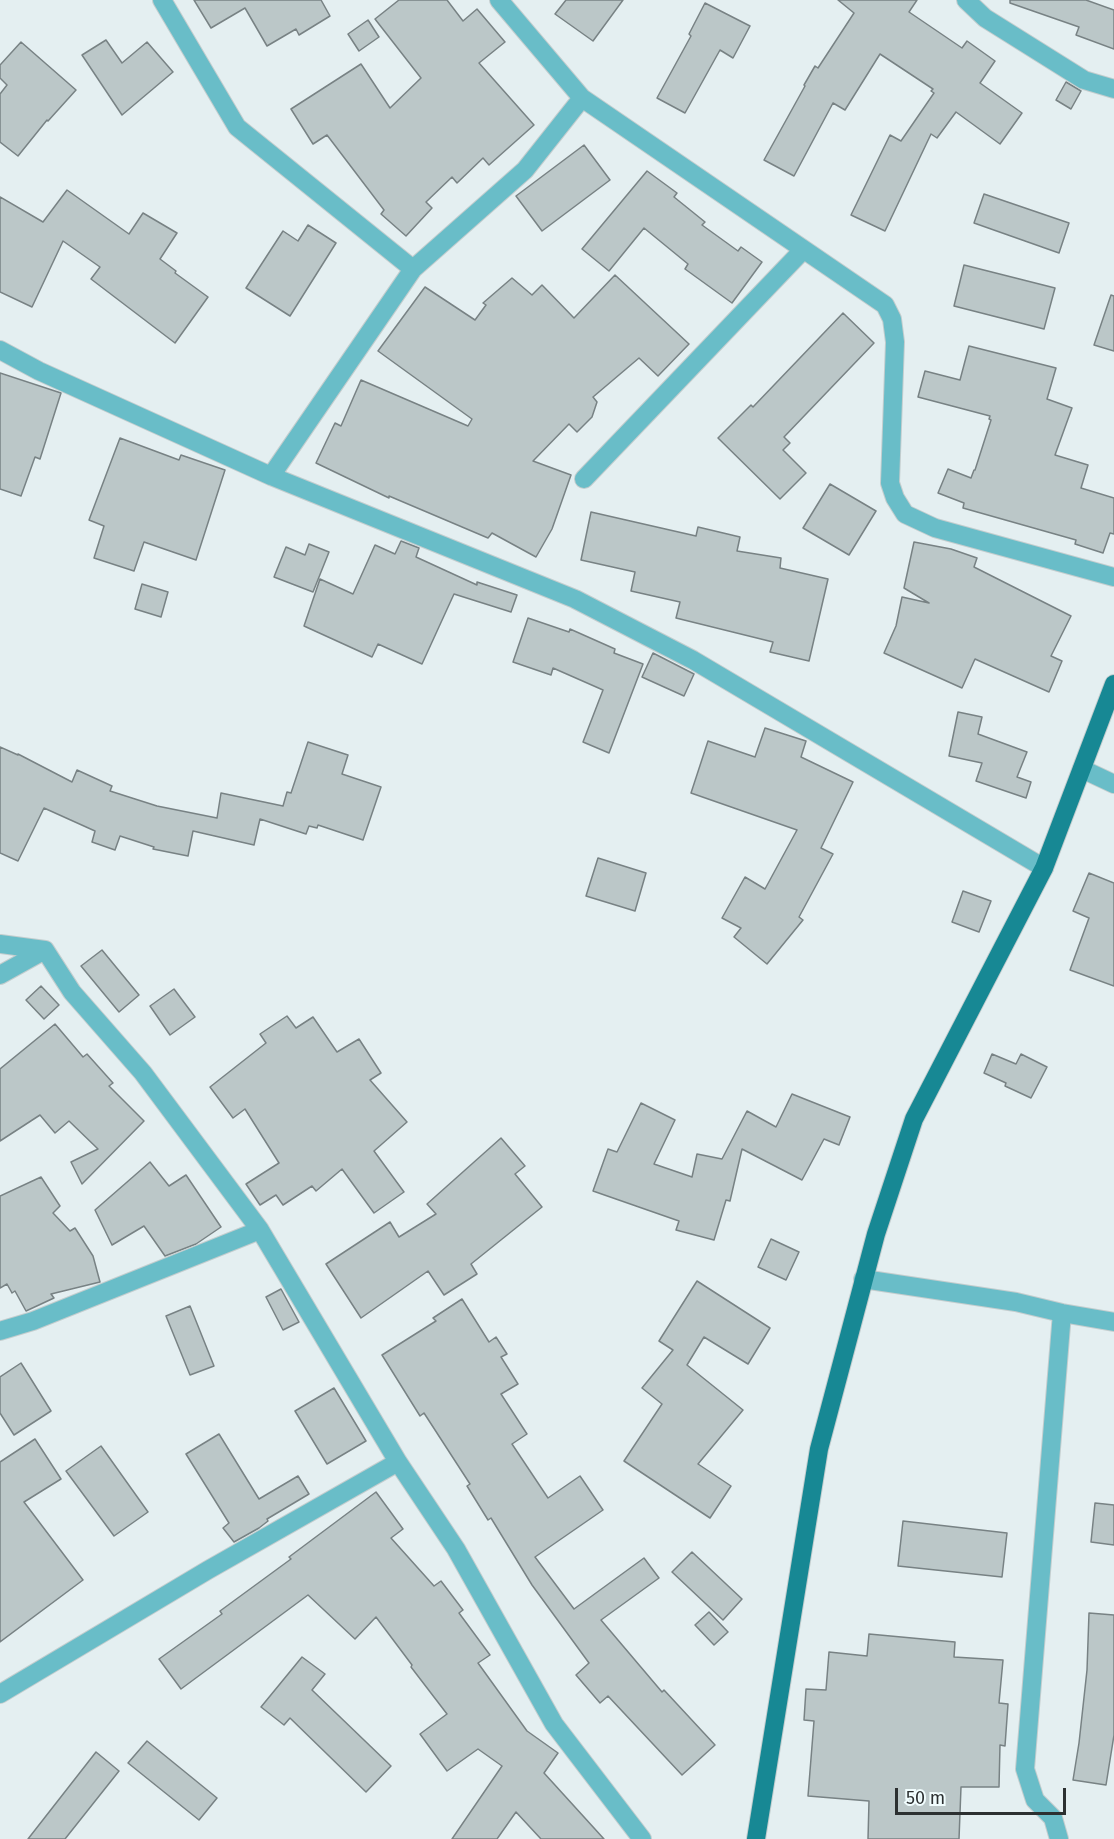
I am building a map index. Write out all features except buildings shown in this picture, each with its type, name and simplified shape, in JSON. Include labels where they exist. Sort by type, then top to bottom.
[{"type":"main road","points":[[756,1839],[819,1449],[876,1234],[914,1119],[1044,868],[1114,684]]},
{"type":"street","points":[[162,0],[237,126],[413,269]]},
{"type":"street","points":[[499,0],[582,98],[885,305],[892,320],[895,342],[890,483],[895,498],[905,514],[935,528],[1114,577]]},
{"type":"street","points":[[966,0],[985,18],[1084,80],[1114,89]]},
{"type":"street","points":[[271,476],[413,269],[525,170],[582,98]]},
{"type":"street","points":[[584,479],[803,250]]},
{"type":"street","points":[[0,350],[39,371],[271,476],[595,609],[693,660],[1044,868]]},
{"type":"street","points":[[1082,770],[1114,784]]},
{"type":"street","points":[[0,944],[45,950],[72,992],[143,1073],[260,1230],[398,1462],[456,1549],[554,1724],[642,1839]]},
{"type":"street","points":[[0,975],[45,950]]},
{"type":"street","points":[[0,1331],[33,1321],[260,1230]]},
{"type":"street","points":[[863,1279],[1016,1302],[1114,1322]]},
{"type":"street","points":[[1059,1839],[1053,1818],[1035,1800],[1025,1769],[1062,1313]]},
{"type":"street","points":[[0,1694],[208,1570],[398,1462]]}]
